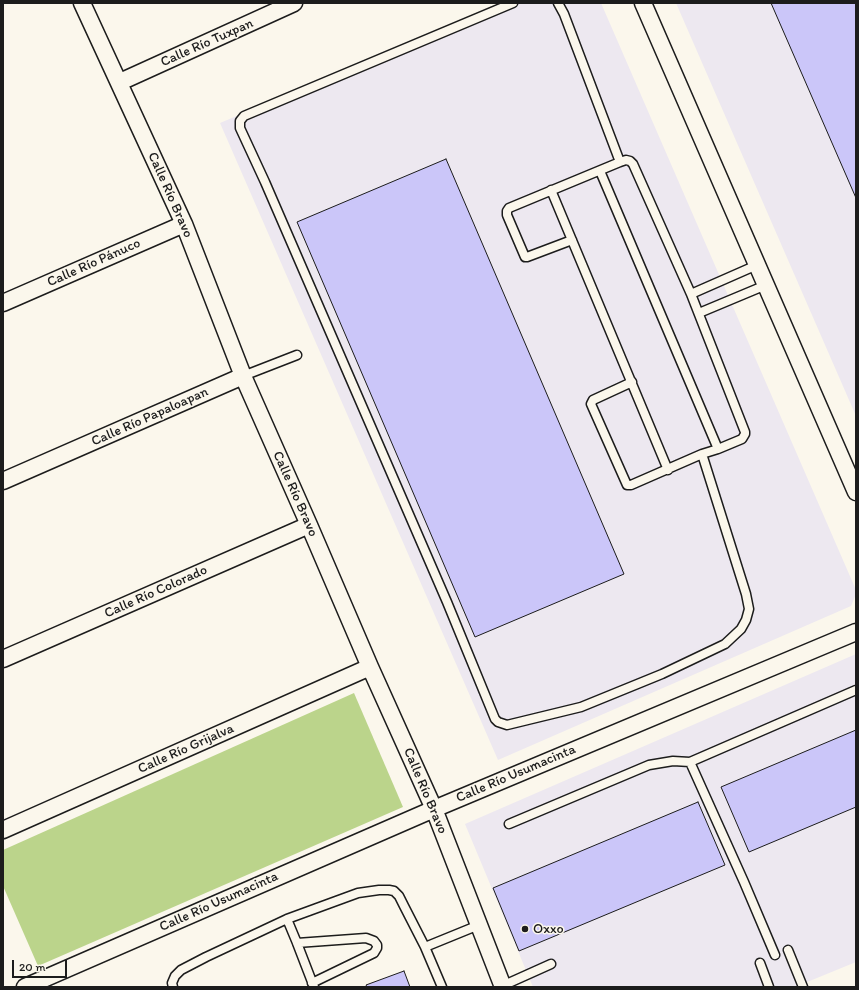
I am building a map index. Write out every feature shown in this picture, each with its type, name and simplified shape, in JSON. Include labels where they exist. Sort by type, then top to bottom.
[{"type":"street","name":"Calle Río Bravo","points":[[82,3],[120,82],[184,224],[243,376],[370,667],[434,809],[503,986]]},
{"type":"street","name":"Calle Río Tuxpan","points":[[120,82],[294,3]]},
{"type":"street","points":[[643,3],[856,492]]},
{"type":"street","name":"Calle Río Pánuco","points":[[3,303],[184,224]]},
{"type":"street","name":"Calle Río Papaloapan","points":[[3,481],[243,376]]},
{"type":"street","name":"Calle Río Colorado","points":[[3,659],[309,525]]},
{"type":"street","name":"Calle Río Usumacinta","points":[[24,987],[434,809],[856,632]]},
{"type":"street","name":"Calle Río Grijalva","points":[[3,830],[370,667]]},
{"type":"lane","points":[[513,3],[244,116],[240,120],[240,128],[268,189],[444,595],[495,719],[498,722],[507,725],[581,707],[662,674],[725,644],[741,629],[746,620],[748,609],[746,594],[702,454]]},
{"type":"lane","points":[[558,3],[564,14],[620,162]]},
{"type":"lane","points":[[572,240],[525,257],[507,215],[507,211],[509,208],[600,170],[626,160],[630,161],[633,164],[692,294],[745,434],[742,439],[702,454],[631,485],[627,485],[591,404],[593,400],[632,382]]},
{"type":"lane","points":[[600,170],[718,449]]},
{"type":"lane","points":[[551,190],[668,470]]},
{"type":"lane","points":[[692,294],[757,265]]},
{"type":"lane","points":[[699,313],[766,285]]},
{"type":"lane","name":"Calle Río Papaloapan","points":[[243,376],[297,355]]},
{"type":"lane","points":[[509,824],[649,765],[673,761],[690,762],[856,690]]},
{"type":"lane","points":[[690,762],[776,955]]},
{"type":"lane","points":[[173,987],[172,983],[175,976],[181,970],[244,938],[286,919],[358,893],[379,890],[394,891],[399,896],[425,947],[442,987]]},
{"type":"lane","points":[[286,919],[313,985],[374,953],[377,945],[376,942],[366,938],[297,943]]},
{"type":"lane","points":[[425,947],[479,925]]},
{"type":"lane","points":[[788,950],[803,987]]},
{"type":"lane","points":[[760,963],[769,987]]},
{"type":"lane","points":[[503,986],[551,964]]},
{"type":"shaded area","points":[[505,3],[601,3],[856,590],[856,594],[851,606],[498,760],[220,123]]},
{"type":"shaded area","points":[[676,3],[856,3],[856,416]]},
{"type":"shaded area","points":[[856,654],[856,962],[795,987],[533,987],[465,824]]},
{"type":"green space","points":[[354,693],[403,807],[38,966],[3,886],[3,850]]},
{"type":"building","points":[[771,3],[856,3],[856,198]]},
{"type":"building","points":[[446,159],[624,574],[475,637],[297,222]]},
{"type":"building","points":[[856,730],[856,807],[749,852],[721,787]]},
{"type":"building","points":[[698,802],[725,865],[519,951],[493,888]]},
{"type":"building","points":[[404,971],[410,987],[367,987],[366,985]]},
{"type":"place","name":"Oxxo","points":[[525,929]]}]
